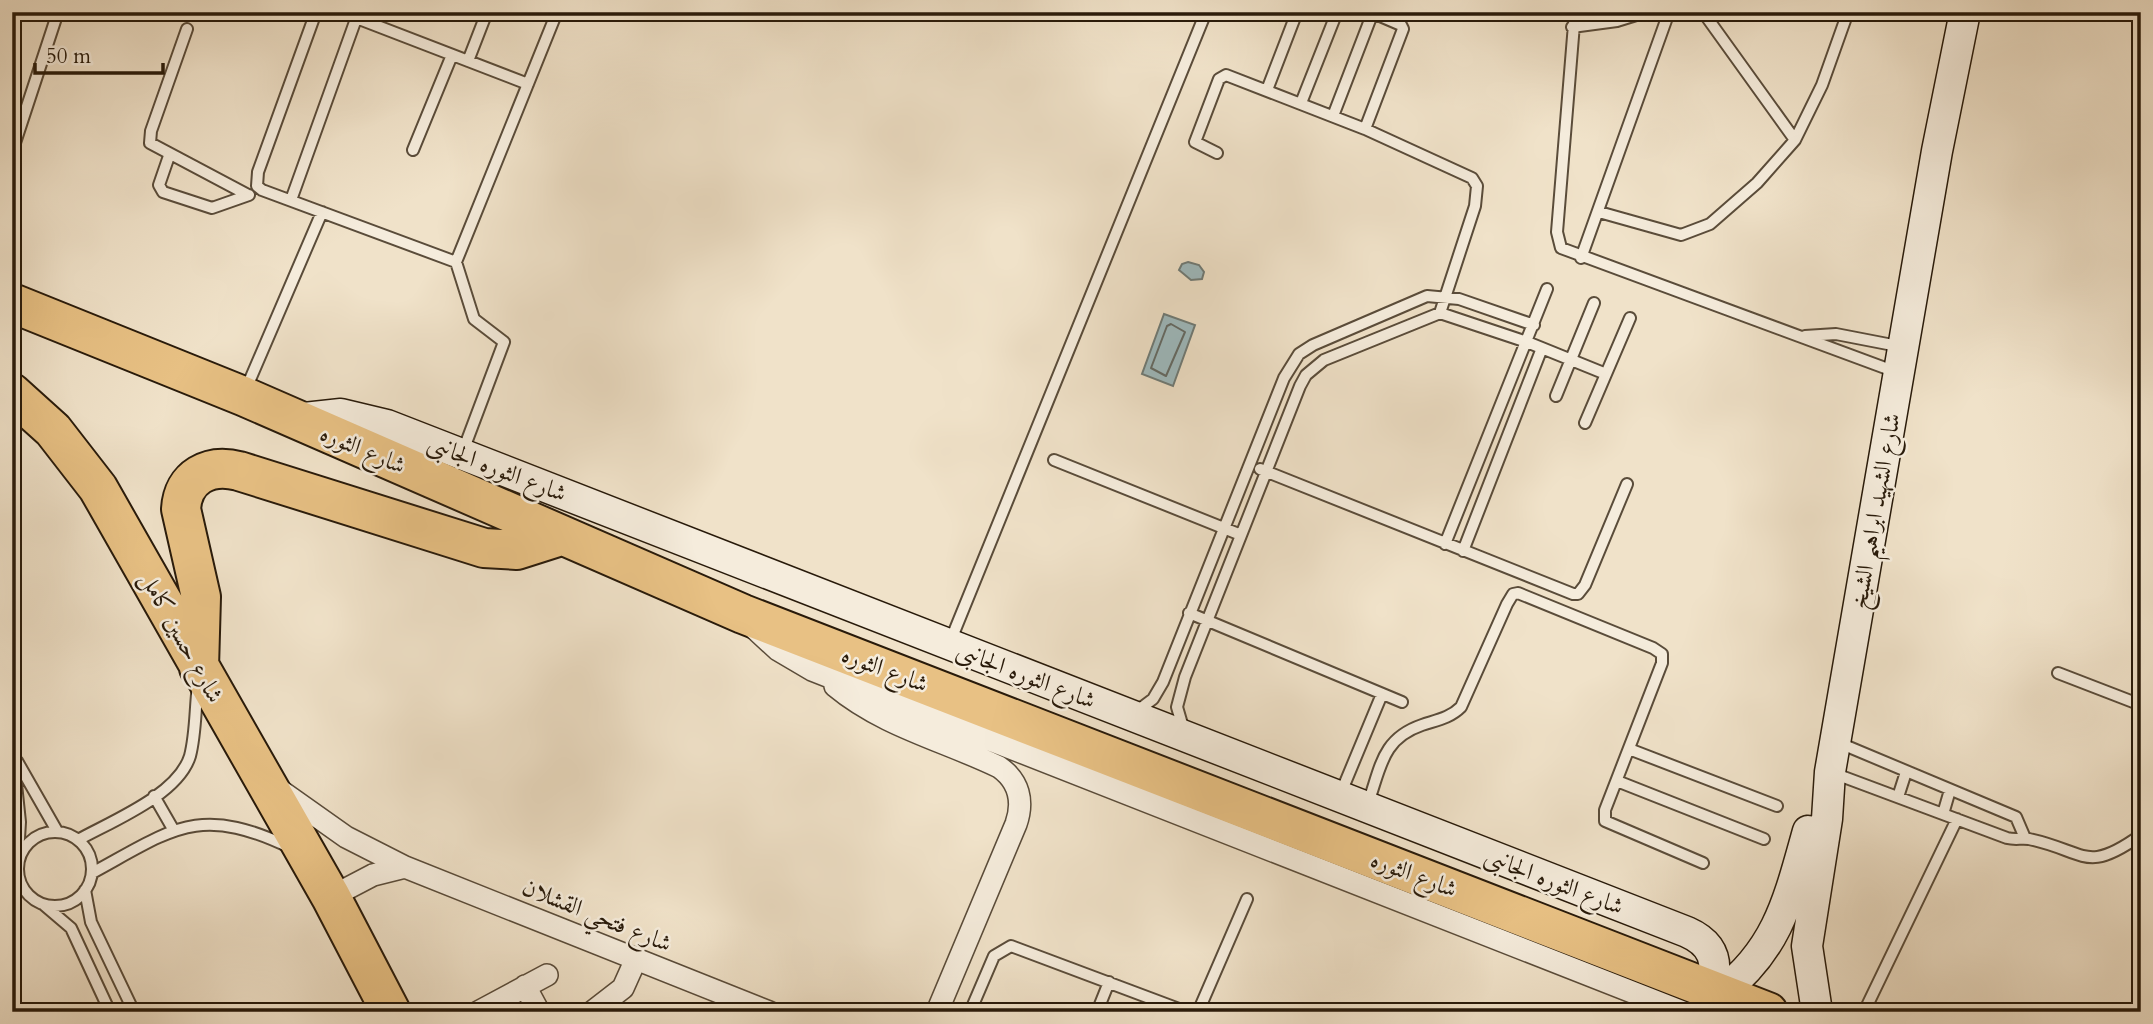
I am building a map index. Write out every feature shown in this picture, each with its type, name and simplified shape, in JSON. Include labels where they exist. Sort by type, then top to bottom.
[{"type":"highway","name":"شارع الثوره","points":[[12,303],[243,396],[743,614],[1705,998],[1768,1012]]},
{"type":"highway","name":"شارع حسين كامل","points":[[12,393],[53,430],[88,473],[331,897],[391,1012]]},
{"type":"highway","points":[[200,668],[201,597],[181,509],[183,495],[190,482],[209,470],[224,468],[239,471],[484,548],[517,550],[561,536]]},
{"type":"street","name":"شارع الشهيد ابراهيم الشيخ","points":[[1817,1012],[1809,966],[1808,925],[1827,819],[1830,772],[1953,61],[1965,12]]},
{"type":"street","name":"شارع الثوره الجانبى","points":[[294,420],[325,414],[357,416],[463,454],[956,647],[1121,707],[1188,737],[1700,938],[1710,948],[1715,961],[1705,998]]},
{"type":"street","points":[[743,614],[778,650],[821,673],[1705,998],[1760,956],[1779,925],[1816,800],[1830,772]]},
{"type":"street","points":[[821,673],[861,706],[999,767],[1017,786],[1021,805],[1016,824],[937,1012]]},
{"type":"street","name":"شارع فتحي القشلان","points":[[258,771],[322,822],[405,867],[769,1012]]},
{"type":"street","points":[[331,897],[366,878],[405,867]]},
{"type":"street","points":[[592,1012],[619,993],[630,977],[636,959]]},
{"type":"street","points":[[478,1012],[547,975]]},
{"type":"street","points":[[525,986],[539,1012]]},
{"type":"lane","points":[[12,152],[58,12]]},
{"type":"lane","points":[[261,190],[256,177],[316,12]]},
{"type":"lane","points":[[341,12],[528,84]]},
{"type":"lane","points":[[468,61],[487,12]]},
{"type":"lane","points":[[463,454],[504,342],[474,319],[456,262],[557,12]]},
{"type":"lane","points":[[993,648],[956,647],[1206,12]]},
{"type":"lane","points":[[1267,90],[1297,12]]},
{"type":"lane","points":[[1301,103],[1337,12]]},
{"type":"lane","points":[[1576,12],[1572,27],[1558,239],[1562,248],[1581,258],[1805,335],[1832,350],[1901,360]]},
{"type":"lane","points":[[1572,27],[1617,21],[1646,12]]},
{"type":"lane","points":[[1581,258],[1669,12]]},
{"type":"lane","points":[[1703,12],[1795,141]]},
{"type":"lane","points":[[1599,212],[1663,232],[1681,234],[1710,224],[1749,190],[1795,141],[1822,85],[1848,12]]},
{"type":"lane","points":[[1333,116],[1373,13],[1401,25],[1403,29],[1365,129]]},
{"type":"lane","points":[[291,200],[356,19]]},
{"type":"lane","points":[[187,29],[149,137],[153,147],[248,195]]},
{"type":"lane","points":[[413,150],[452,55]]},
{"type":"lane","points":[[1217,153],[1194,143],[1219,79],[1226,75],[1365,129],[1472,178],[1477,186],[1475,206],[1440,313]]},
{"type":"lane","points":[[169,156],[159,185],[163,192],[212,208],[261,190],[456,262]]},
{"type":"lane","points":[[243,396],[322,212]]},
{"type":"lane","points":[[1445,544],[1547,289]]},
{"type":"lane","points":[[1121,707],[1146,706],[1160,689],[1284,378],[1299,354],[1325,339],[1427,296],[1445,296],[1534,325]]},
{"type":"lane","points":[[1556,396],[1594,303]]},
{"type":"lane","points":[[1188,737],[1178,713],[1179,697],[1300,386],[1314,366],[1346,350],[1440,313],[1527,342],[1606,374]]},
{"type":"lane","points":[[1585,423],[1630,318]]},
{"type":"lane","points":[[1805,335],[1836,334],[1901,360]]},
{"type":"lane","points":[[1463,551],[1542,348]]},
{"type":"lane","points":[[1054,460],[1241,535]]},
{"type":"lane","points":[[1251,466],[1568,594],[1578,594],[1585,585],[1626,484]]},
{"type":"lane","points":[[1353,802],[1397,737],[1453,715],[1461,707],[1513,594],[1538,601],[1662,654],[1662,663],[1605,810],[1605,821],[1703,863]]},
{"type":"lane","points":[[1189,612],[1402,702]]},
{"type":"lane","points":[[78,840],[154,796],[180,775],[190,756],[200,668]]},
{"type":"lane","points":[[2058,673],[2141,705]]},
{"type":"lane","points":[[1160,689],[1179,697]]},
{"type":"lane","points":[[1353,802],[1382,694]]},
{"type":"lane","points":[[1836,742],[2016,817],[2024,828],[2025,838]]},
{"type":"lane","points":[[12,747],[20,822],[17,871],[25,891],[71,928],[110,1012]]},
{"type":"lane","points":[[1629,749],[1777,806]]},
{"type":"lane","points":[[15,759],[57,831]]},
{"type":"lane","points":[[1830,772],[2012,840],[2025,838],[2091,858],[2106,858],[2141,835]]},
{"type":"lane","points":[[1898,797],[1906,772]]},
{"type":"lane","points":[[1617,781],[1764,839]]},
{"type":"lane","points":[[1942,814],[1950,790]]},
{"type":"lane","points":[[154,796],[173,829]]},
{"type":"lane","points":[[1864,1012],[1973,799]]},
{"type":"lane","points":[[92,873],[173,829],[203,823],[233,825],[263,834],[307,856]]},
{"type":"lane","points":[[18,860],[28,842],[47,832],[57,831],[78,840],[89,855],[92,873],[85,890],[78,897],[61,905],[42,903]]},
{"type":"lane","points":[[85,890],[91,922],[134,1012]]},
{"type":"lane","points":[[1198,1012],[1247,900]]},
{"type":"lane","points":[[970,1012],[994,956],[1011,946],[1186,1012]]},
{"type":"lane","points":[[1097,1012],[1110,982]]},
{"type":"water","points":[[1188,262],[1199,265],[1204,272],[1202,279],[1191,280],[1179,270],[1182,264]]},
{"type":"water","points":[[1164,314],[1195,325],[1173,386],[1142,374]]}]
